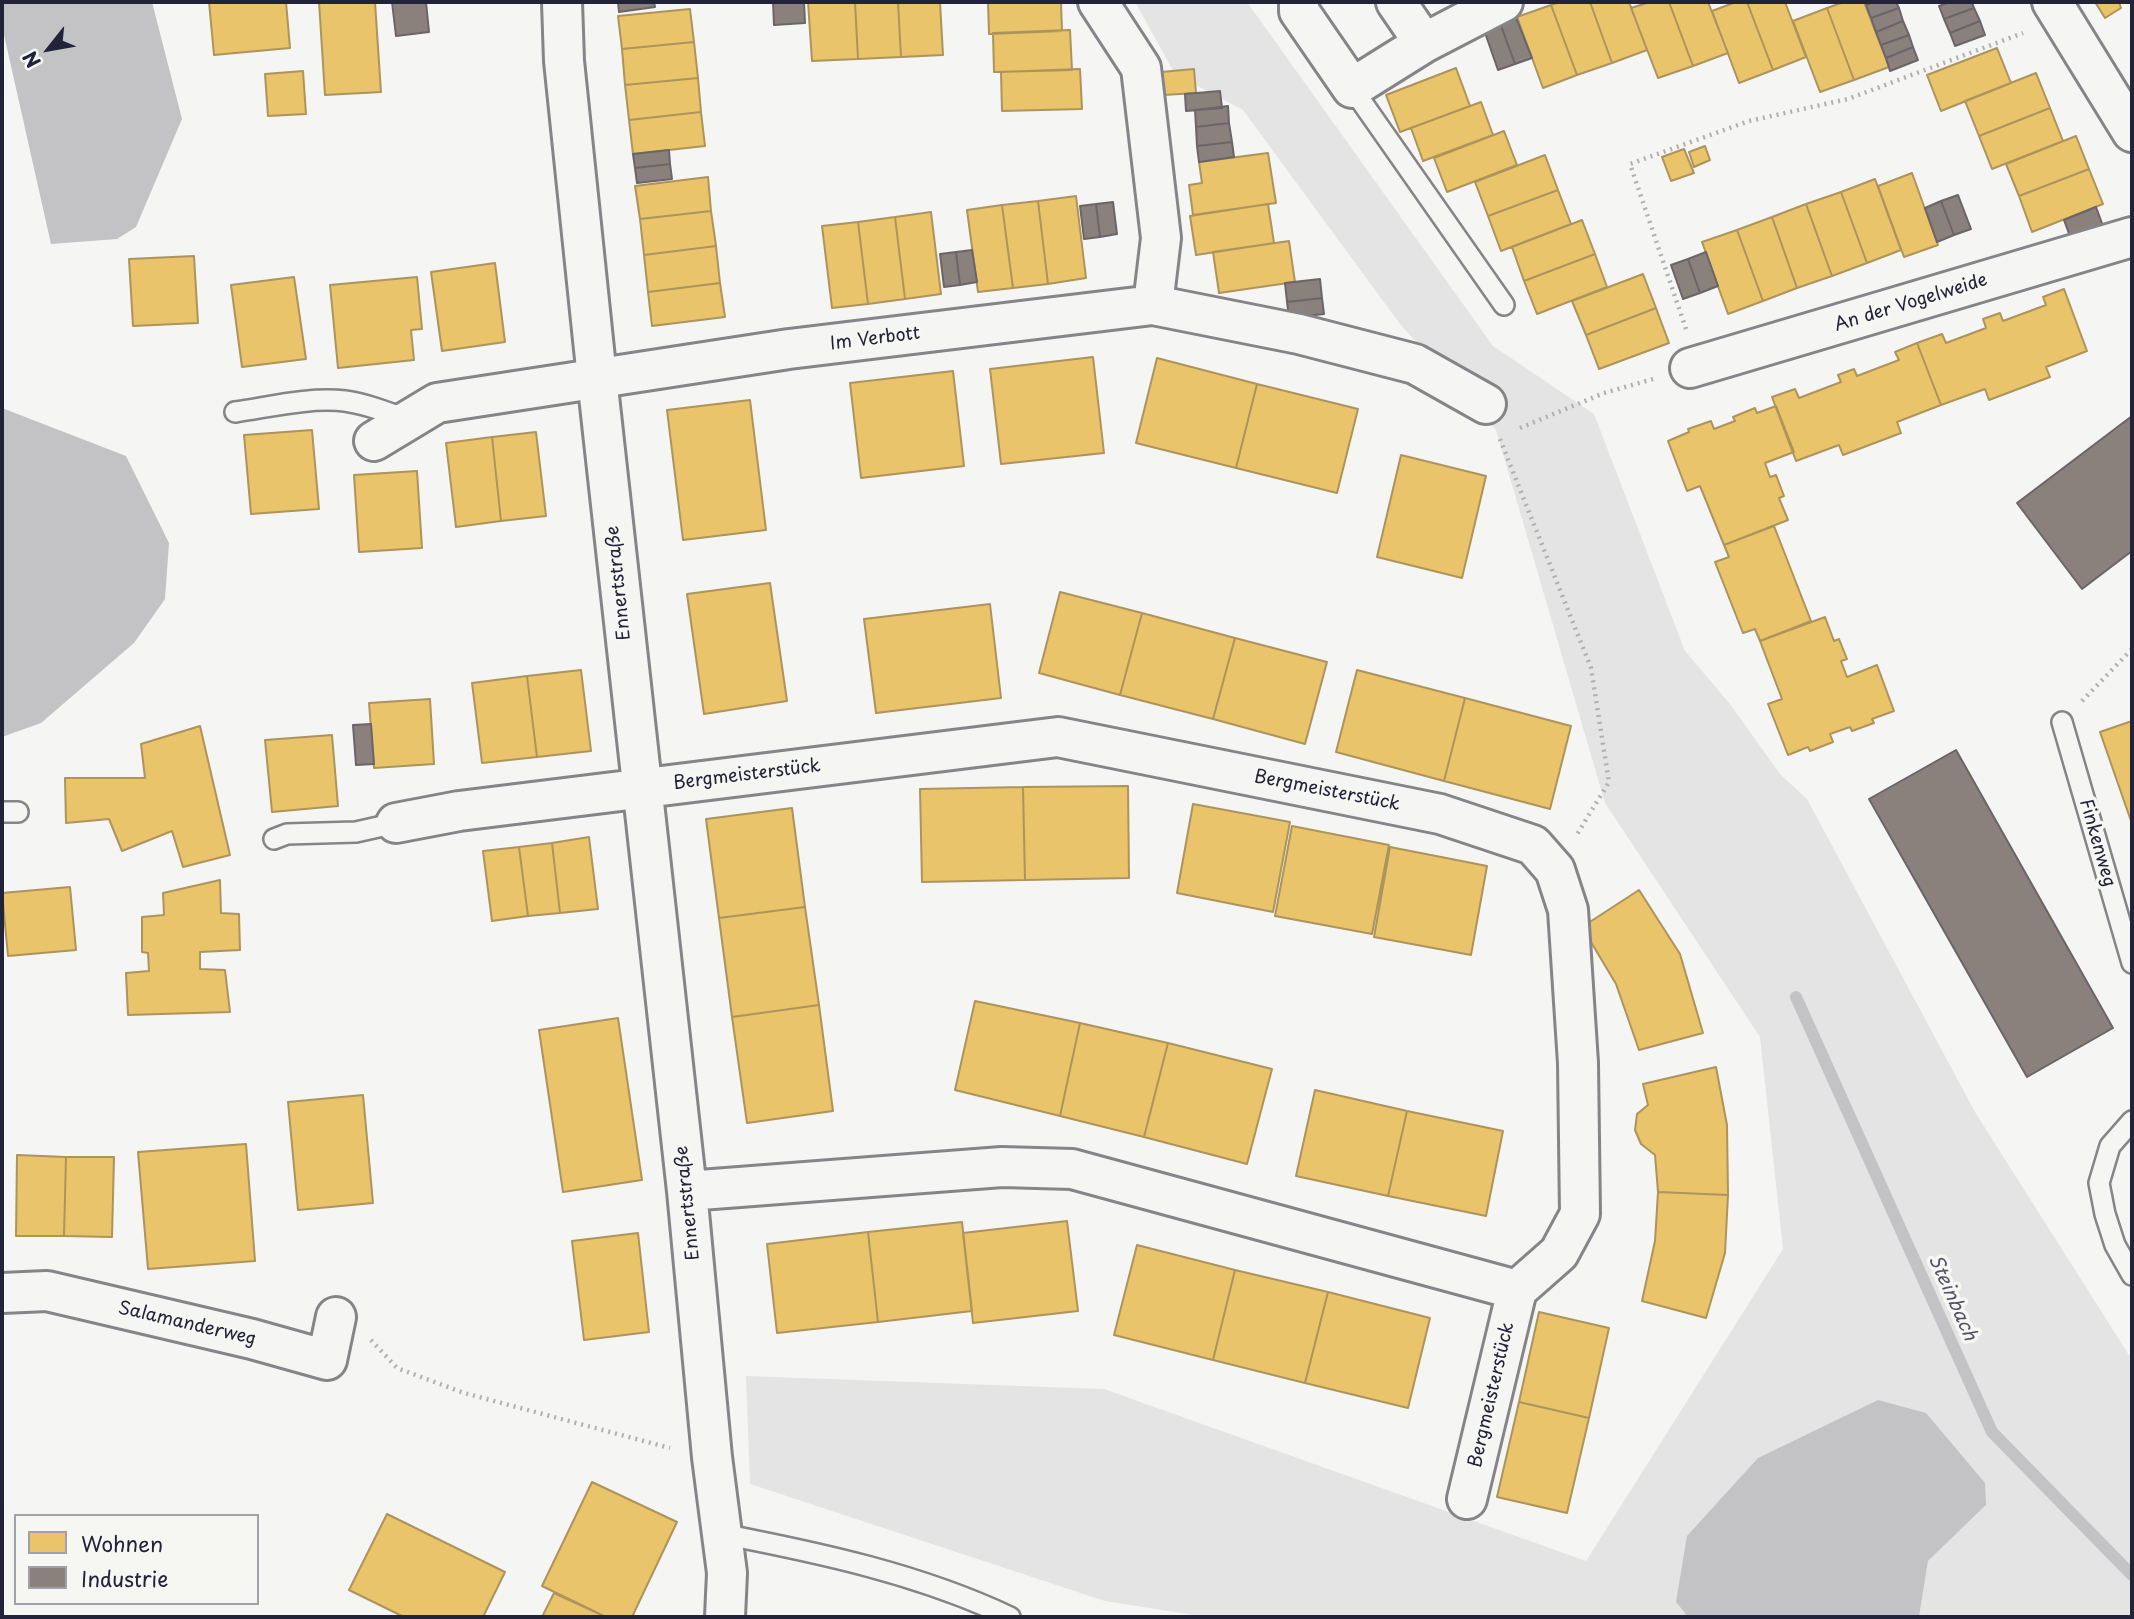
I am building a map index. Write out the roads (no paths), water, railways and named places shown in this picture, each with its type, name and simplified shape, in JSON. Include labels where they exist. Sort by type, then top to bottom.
[{"type":"street","name":"Ennertstraße","points":[[562,2],[564,61],[597,378],[687,1191],[712,1457],[727,1573],[725,1617]]},
{"type":"street","points":[[1098,2],[1141,68],[1161,238],[1153,305]]},
{"type":"street","points":[[1299,2],[1299,11],[1352,88],[1424,43],[1503,2]]},
{"type":"street","points":[[1396,2],[1424,43]]},
{"type":"street","points":[[2057,10],[2132,132]]},
{"type":"street","name":"An der Vogelweide","points":[[1695,367],[2132,237]]},
{"type":"street","name":"Im Verbott","points":[[597,378],[789,349],[1153,305],[1299,334],[1415,364],[1486,404]]},
{"type":"street","points":[[374,441],[437,403],[597,378]]},
{"type":"street","name":"Bergmeisterstück","points":[[642,788],[1058,737],[1440,814],[1533,845],[1555,870],[1568,910],[1578,1063],[1580,1214],[1559,1252],[1517,1290],[1467,1499]]},
{"type":"street","points":[[397,823],[459,811],[642,788]]},
{"type":"street","points":[[687,1191],[1002,1167],[1072,1169],[1517,1290]]},
{"type":"street","name":"Salamanderweg","points":[[2,1293],[47,1291],[252,1339],[327,1360],[336,1317]]},
{"type":"lane","points":[[1352,88],[1504,305]]},
{"type":"lane","points":[[235,412],[309,402],[343,401],[376,408],[409,420]]},
{"type":"lane","name":"Finkenweg","points":[[2062,722],[2132,963]]},
{"type":"lane","points":[[274,839],[287,834],[355,832],[397,823]]},
{"type":"lane","points":[[2132,1121],[2110,1146],[2099,1183],[2115,1245],[2132,1275]]},
{"type":"lane","points":[[722,1534],[840,1558],[969,1598],[1010,1617]]},
{"type":"waterway","name":"Steinbach","points":[[1796,997],[1992,1432],[2132,1575]]}]
